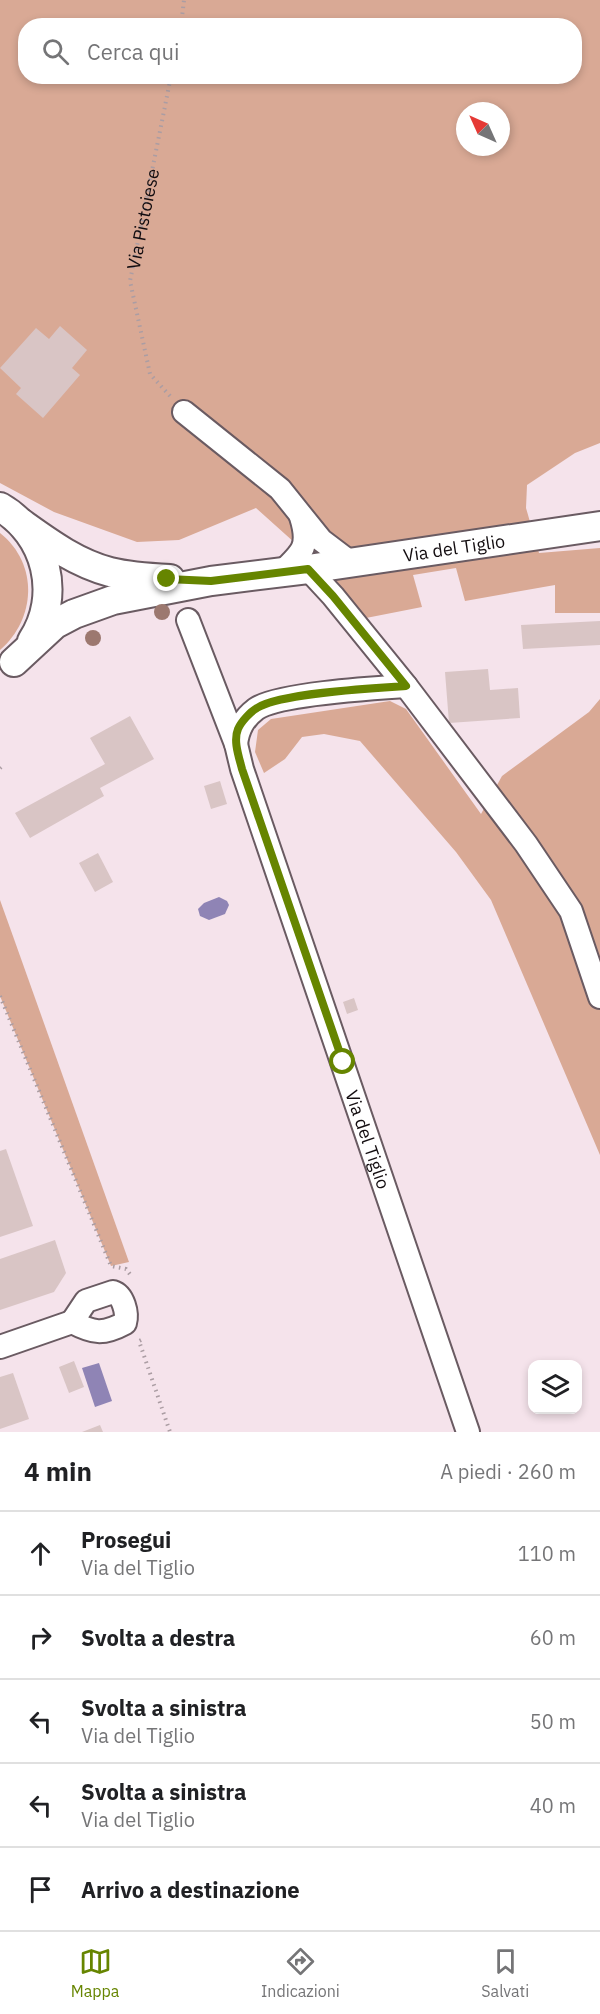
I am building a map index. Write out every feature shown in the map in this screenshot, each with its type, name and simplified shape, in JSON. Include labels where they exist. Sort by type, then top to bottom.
[{"type":"main road","name":"Via del Tiglio","points":[[10,515],[79,561],[110,572],[140,578],[211,581]]},
{"type":"main road","points":[[7,666],[27,648],[36,634],[44,616],[48,589],[42,557],[36,543],[10,515]]},
{"type":"main road","name":"Via del Tiglio","points":[[7,666],[55,624],[74,614],[113,600],[211,581],[600,526]]},
{"type":"street","points":[[184,412],[280,489],[321,540],[350,562]]},
{"type":"street","points":[[299,512],[305,531],[303,550],[295,570],[333,596],[406,686],[526,844],[572,911],[600,997]]},
{"type":"street","name":"Via del Tiglio","points":[[188,620],[236,744],[242,769],[468,1432]]},
{"type":"street","points":[[236,744],[238,729],[257,708],[297,697],[406,686]]},
{"type":"street","points":[[0,1347],[72,1322]]},
{"type":"path","points":[[182,18],[184,0]]},
{"type":"path","name":"Via Pistoiese","points":[[169,84],[130,281],[150,374],[184,412]]},
{"type":"path","points":[[0,996],[111,1266],[126,1269],[133,1279]]},
{"type":"path","points":[[139,1341],[170,1432]]},
{"type":"shaded area","points":[[0,0],[600,0],[600,443],[575,453],[527,485],[526,508],[539,553],[600,548],[600,613],[555,613],[555,585],[465,601],[456,568],[413,575],[422,607],[366,618],[334,578],[256,508],[179,540],[137,542],[54,512],[0,483]]},
{"type":"shaded area","points":[[0,533],[13,546],[22,560],[27,575],[28,592],[21,623],[0,650]]},
{"type":"shaded area","points":[[600,699],[600,1155],[491,900],[456,852],[360,741],[324,734],[302,737],[285,759],[264,773],[255,752],[258,730],[271,719],[390,701],[406,709],[481,814],[502,776],[589,712]]},
{"type":"shaded area","points":[[219,897],[227,901],[229,905],[225,914],[209,920],[200,916],[198,909],[204,903]]},
{"type":"shaded area","points":[[0,900],[129,1262],[111,1266],[0,996]]},
{"type":"shaded area","points":[[99,1363],[112,1401],[95,1407],[82,1368]]},
{"type":"building","points":[[60,326],[87,350],[72,368],[80,375],[43,418],[16,394],[21,388],[0,368],[36,328],[49,339]]},
{"type":"building","points":[[600,621],[600,645],[523,649],[521,625]]},
{"type":"building","points":[[488,669],[490,690],[518,688],[520,718],[449,723],[445,672]]},
{"type":"building","points":[[130,716],[154,759],[100,788],[104,796],[30,838],[15,813],[105,764],[90,738]]},
{"type":"building","points":[[220,781],[227,804],[211,809],[204,786]]},
{"type":"building","points":[[98,853],[113,882],[95,892],[79,863]]},
{"type":"building","points":[[354,998],[358,1010],[347,1014],[343,1002]]},
{"type":"building","points":[[6,1149],[33,1226],[0,1237],[0,1151]]},
{"type":"building","points":[[55,1240],[66,1273],[54,1292],[0,1310],[0,1259]]},
{"type":"building","points":[[74,1361],[84,1387],[69,1393],[59,1367]]},
{"type":"building","points":[[13,1373],[29,1419],[0,1429],[0,1377]]},
{"type":"building","points":[[100,1425],[103,1432],[82,1432]]},
{"type":"route","points":[[167,579],[211,581],[308,569],[333,596],[406,686],[276,701],[257,708],[238,729],[236,744],[242,769],[343,1062]]}]
